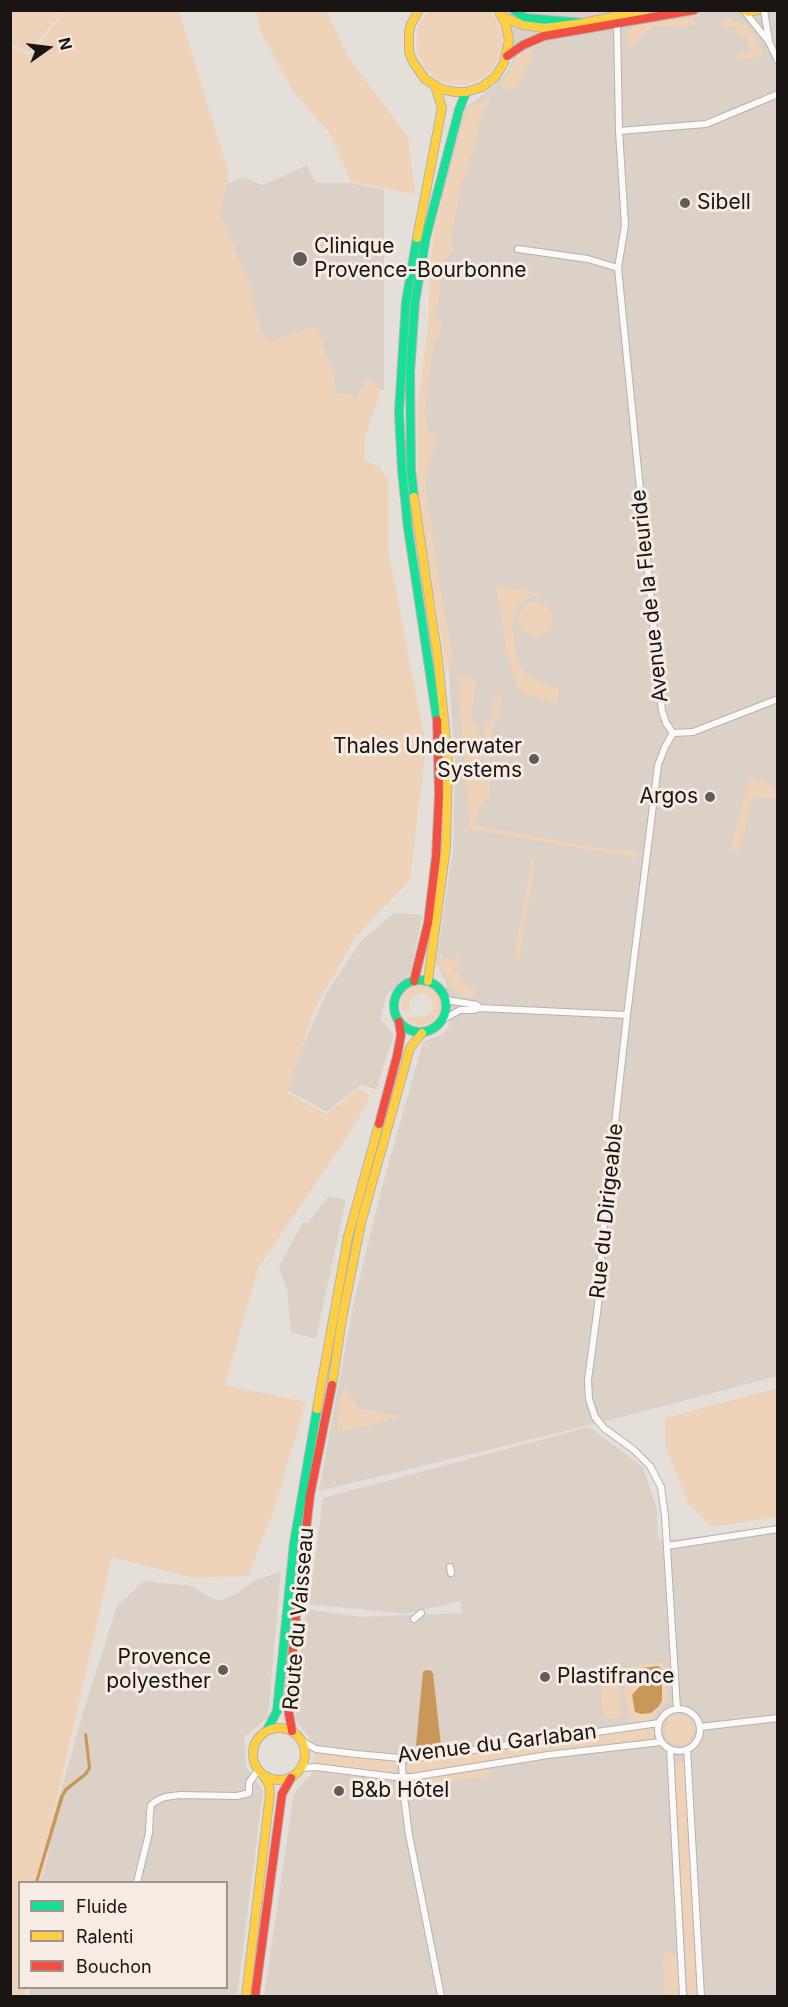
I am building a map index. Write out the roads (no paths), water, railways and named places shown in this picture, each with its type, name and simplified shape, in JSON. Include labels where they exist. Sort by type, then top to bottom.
[{"type":"main road","points":[[419,10],[409,32],[409,52],[418,71],[435,86],[455,92],[466,92],[482,87],[495,77],[507,56],[509,40],[501,14]]},
{"type":"main road","points":[[514,10],[525,18],[538,21],[563,20],[583,23]]},
{"type":"main road","points":[[501,14],[523,24],[544,28],[583,23],[645,10]]},
{"type":"main road","points":[[507,56],[523,45],[544,36],[694,10]]},
{"type":"main road","points":[[744,11],[758,10]]},
{"type":"main road","points":[[414,981],[428,923],[439,794],[437,722],[408,528],[399,412],[406,303],[442,108],[435,86]]},
{"type":"main road","points":[[428,981],[446,847],[448,760],[438,659],[411,470],[410,372],[415,302],[426,237],[459,110],[466,92]]},
{"type":"main road","points":[[414,981],[428,981],[440,988],[446,1000],[444,1019],[435,1028],[422,1033],[411,1031],[399,1022],[394,1009],[397,994],[404,986],[414,981]]},
{"type":"main road","name":"Route du Vaisseau","points":[[267,1730],[277,1711],[294,1543],[345,1255],[398,1056],[401,1035],[399,1022]]},
{"type":"main road","name":"Route du Vaisseau","points":[[292,1731],[288,1708],[309,1507],[331,1393],[342,1318],[361,1223],[410,1048],[422,1033]]},
{"type":"main road","points":[[246,1996],[270,1794],[269,1785],[254,1763],[253,1748],[261,1734],[280,1727],[292,1731],[302,1741],[306,1755],[302,1768],[291,1778],[282,1794],[255,1996]]},
{"type":"main road","points":[[261,1773],[277,1780],[291,1778]]},
{"type":"street","points":[[764,10],[769,42],[777,61]]},
{"type":"street","points":[[744,11],[769,42]]},
{"type":"street","name":"Avenue de la Fleuride","points":[[617,23],[619,131],[626,225],[618,268],[662,711],[666,723],[674,733],[658,765],[627,1015]]},
{"type":"street","points":[[619,131],[706,124],[777,94]]},
{"type":"street","points":[[518,249],[588,259],[618,268]]},
{"type":"street","points":[[674,733],[693,732],[777,699]]},
{"type":"street","points":[[446,1000],[477,1005],[480,1008]]},
{"type":"street","points":[[444,1019],[460,1010],[480,1008],[627,1015]]},
{"type":"street","name":"Rue du Dirigeable","points":[[627,1015],[588,1380],[591,1408],[595,1417],[604,1428],[634,1449],[650,1466],[661,1487],[667,1546]]},
{"type":"street","points":[[677,1708],[667,1546],[777,1529]]},
{"type":"street","points":[[414,1619],[421,1612]]},
{"type":"street","points":[[677,1708],[692,1713],[700,1727],[696,1743],[687,1749],[676,1751],[661,1742],[657,1733],[658,1723],[666,1713],[677,1708]]},
{"type":"street","points":[[700,1727],[777,1718]]},
{"type":"street","name":"Avenue du Garlaban","points":[[302,1741],[316,1749],[402,1759],[658,1723]]},
{"type":"street","name":"Avenue du Garlaban","points":[[302,1768],[316,1767],[402,1777],[548,1755],[661,1742]]},
{"type":"street","points":[[670,1749],[683,1996]]},
{"type":"street","points":[[687,1749],[701,1996]]},
{"type":"street","points":[[402,1759],[402,1777],[410,1835],[441,1996]]},
{"type":"street","points":[[137,1881],[149,1833],[151,1805],[165,1797],[180,1795],[237,1796],[249,1793],[249,1783],[261,1773]]},
{"type":"place","name":"Sibell","points":[[685,203]]},
{"type":"place","name":"Clinique Provence-Bourbonne","points":[[300,259]]},
{"type":"place","name":"Thales Underwater Systems","points":[[534,759]]},
{"type":"place","name":"Argos","points":[[710,797]]},
{"type":"place","name":"Provence polyesther","points":[[223,1670]]},
{"type":"place","name":"Plastifrance","points":[[545,1677]]},
{"type":"place","name":"B&b Hôtel","points":[[339,1791]]}]
